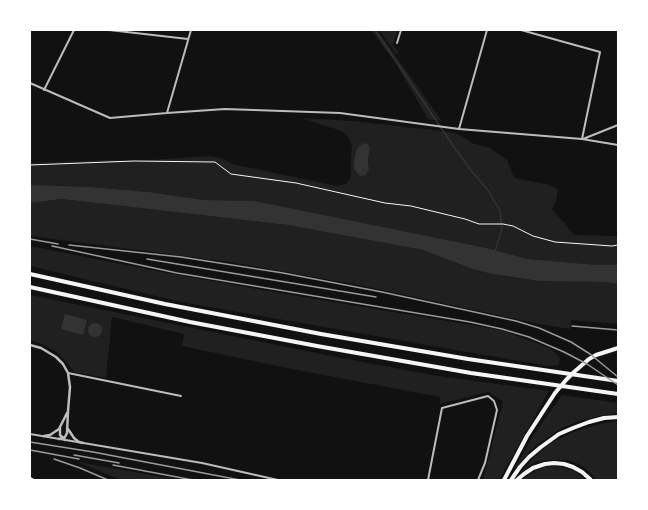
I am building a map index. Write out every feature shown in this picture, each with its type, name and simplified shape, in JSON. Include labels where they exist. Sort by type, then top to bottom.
[{"type":"highway","points":[[30,274],[145,300],[307,332],[445,356],[618,381]]},
{"type":"highway","points":[[30,287],[183,321],[331,349],[491,376],[618,394]]},
{"type":"highway","points":[[504,480],[527,436],[566,380],[589,359],[596,355],[618,348]]},
{"type":"highway","points":[[511,480],[529,457],[559,434],[589,422],[604,418],[618,417]]},
{"type":"highway","points":[[517,480],[533,468],[554,463],[573,467],[582,472],[591,480]]},
{"type":"street","points":[[44,90],[74,30]]},
{"type":"street","points":[[108,30],[188,39]]},
{"type":"street","points":[[167,113],[191,30]]},
{"type":"street","points":[[397,43],[401,30]]},
{"type":"street","points":[[459,129],[487,30]]},
{"type":"street","points":[[521,30],[600,52],[582,139]]},
{"type":"street","points":[[30,83],[110,118],[224,109],[340,113],[459,129],[582,139],[618,145]]},
{"type":"street","points":[[582,139],[618,125]]},
{"type":"street","points":[[30,345],[41,348],[52,354],[63,364],[68,373],[70,387],[68,410],[69,432],[79,442],[83,443]]},
{"type":"street","points":[[68,373],[181,396]]},
{"type":"street","points":[[428,480],[442,408],[488,396],[494,401],[497,410],[485,463],[478,480]]},
{"type":"street","points":[[44,436],[54,433],[59,429],[68,410]]},
{"type":"street","points":[[62,439],[66,436],[68,426]]},
{"type":"street","points":[[60,427],[62,439]]},
{"type":"street","points":[[30,434],[202,463],[278,480]]},
{"type":"path","points":[[30,165],[134,161],[215,162],[231,174],[296,184],[385,203],[411,206],[465,219],[479,224],[504,224],[513,226],[533,236],[555,242],[612,246],[618,245]]},
{"type":"shaded area","points":[[371,30],[377,30],[442,121],[428,119],[395,62]]},
{"type":"shaded area","points":[[379,30],[398,30],[393,44],[398,51],[397,55]]},
{"type":"shaded area","points":[[302,118],[352,121],[451,132],[460,135],[472,143],[490,148],[507,160],[514,177],[546,184],[558,189],[556,202],[552,209],[574,235],[618,236],[618,265],[597,265],[528,259],[487,248],[255,201],[204,200],[149,192],[91,187],[30,186],[30,163],[112,160],[137,161],[210,156],[224,159],[232,164],[337,186],[346,184],[351,175],[352,146],[348,137],[342,131]],"holes":[[[366,143],[370,149],[368,159],[369,170],[359,175],[354,169],[354,161],[359,148]]]},
{"type":"shaded area","points":[[364,143],[368,144],[370,149],[368,159],[369,170],[365,175],[360,176],[354,169],[354,161],[357,149]]},
{"type":"shaded area","points":[[30,186],[91,187],[149,192],[204,200],[255,201],[487,248],[528,259],[597,265],[618,265],[618,284],[604,282],[539,281],[492,274],[472,269],[423,250],[288,225],[62,199],[30,203]]},
{"type":"shaded area","points":[[62,199],[288,225],[423,250],[472,269],[509,277],[539,281],[604,282],[618,284],[618,324],[571,320],[570,329],[544,325],[359,285],[230,262],[30,236],[30,203]]},
{"type":"shaded area","points":[[30,246],[156,271],[501,330],[550,348],[560,358],[559,363],[558,365],[548,366],[181,302],[30,266]]},
{"type":"shaded area","points":[[30,295],[331,356],[438,376],[549,391],[499,480],[483,480],[503,401],[488,392],[440,404],[440,397],[287,368],[182,346],[184,334],[112,317],[106,378],[74,372],[66,361],[55,351],[30,340]]},
{"type":"shaded area","points":[[65,314],[87,320],[83,335],[61,329]]},
{"type":"shaded area","points":[[92,323],[98,323],[102,327],[102,333],[98,337],[92,337],[88,333],[88,327]]},
{"type":"shaded area","points":[[562,395],[618,403],[618,413],[579,421],[560,429],[534,447],[513,471],[533,436]]},
{"type":"shaded area","points":[[618,421],[618,480],[597,480],[589,471],[579,464],[567,460],[546,460],[535,462],[519,474],[535,456],[552,442],[582,429]]},
{"type":"shaded area","points":[[78,462],[174,479],[179,480],[121,480]]},
{"type":"shaded area","points":[[554,466],[575,471],[586,480],[522,480],[537,470]]},
{"type":"waterway","points":[[375,30],[452,144],[473,173],[488,190],[500,211],[502,229],[495,251]]},
{"type":"railway","points":[[30,239],[58,244]]},
{"type":"railway","points":[[69,245],[181,257],[283,273],[382,292],[516,321],[539,328],[571,342],[590,354],[618,377]]},
{"type":"railway","points":[[52,246],[177,273],[470,322],[502,329],[529,337],[564,352],[587,364],[618,385]]},
{"type":"railway","points":[[147,259],[376,297]]},
{"type":"railway","points":[[572,326],[618,330]]},
{"type":"railway","points":[[30,442],[93,452],[240,480]]},
{"type":"railway","points":[[30,450],[79,459]]},
{"type":"railway","points":[[74,455],[119,463]]},
{"type":"railway","points":[[54,459],[108,480]]},
{"type":"railway","points":[[113,465],[193,480]]}]
